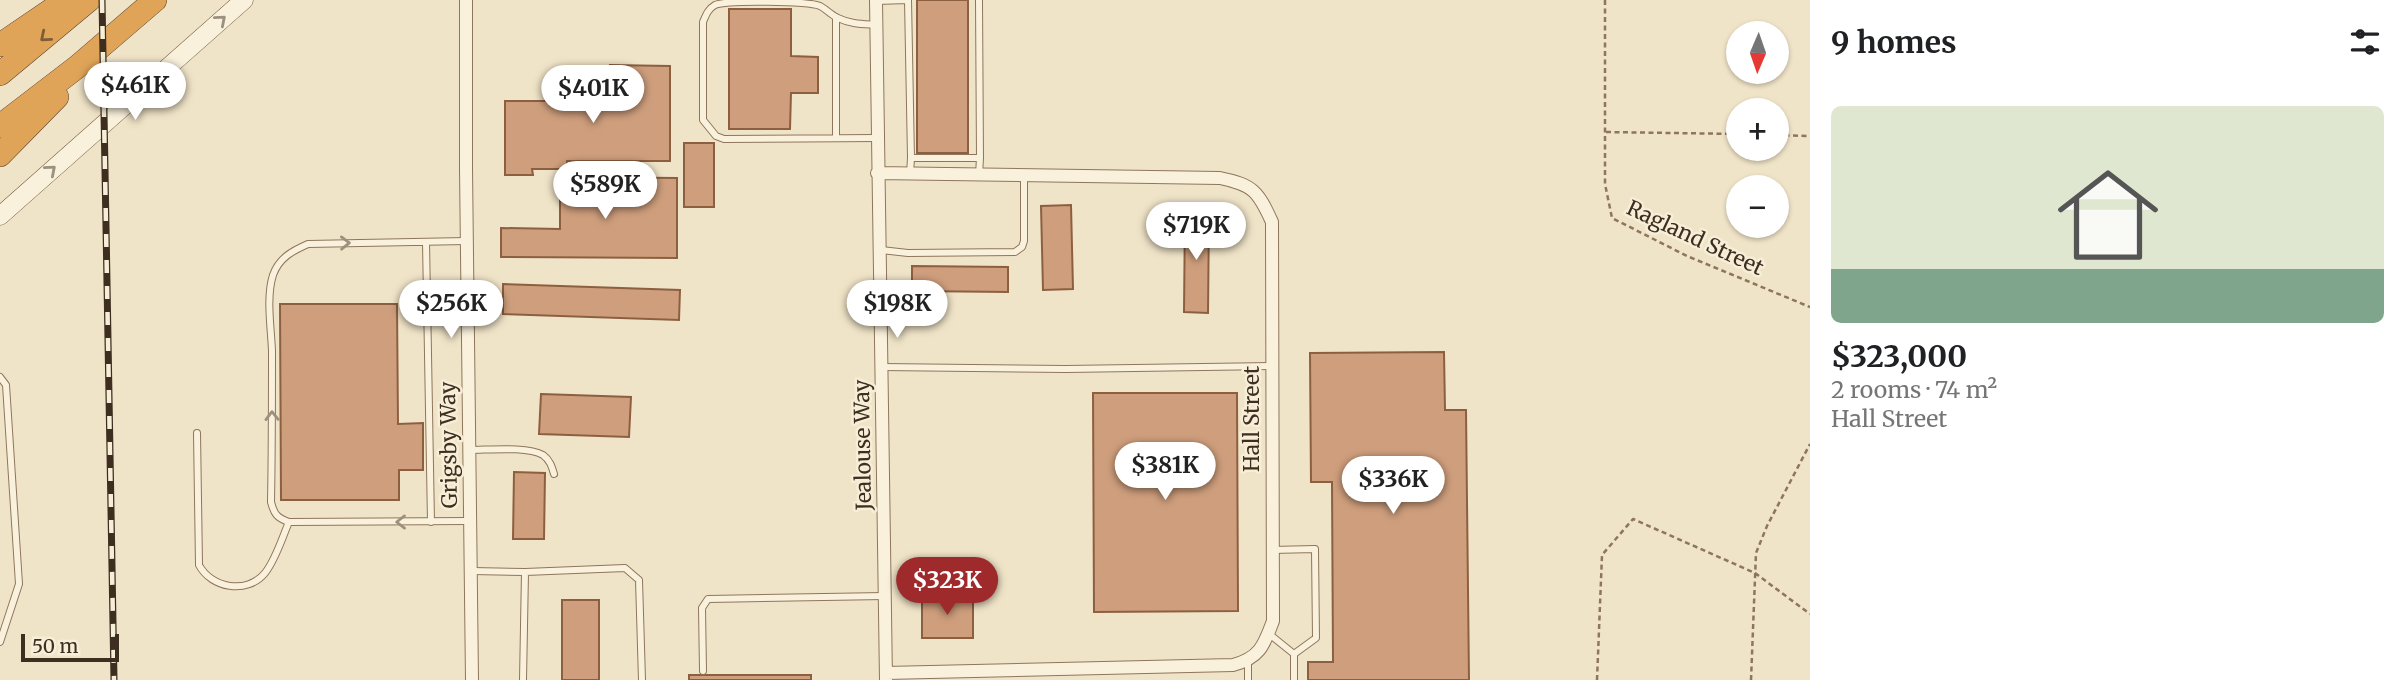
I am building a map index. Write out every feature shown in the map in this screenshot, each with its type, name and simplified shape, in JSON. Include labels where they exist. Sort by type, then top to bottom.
[{"type":"highway","points":[[0,46],[66,0]]},
{"type":"highway","points":[[0,74],[89,0]]},
{"type":"highway","points":[[0,126],[77,67],[156,0]]},
{"type":"highway","points":[[0,155],[60,94],[77,67]]},
{"type":"main road","points":[[0,216],[244,0]]},
{"type":"street","name":"Grigsby Way","points":[[466,0],[466,241],[472,680]]},
{"type":"street","name":"Jealouse Way","points":[[876,1],[886,676]]},
{"type":"street","name":"Hall Street","points":[[877,173],[1220,178],[1243,183],[1261,198],[1272,222],[1273,621],[1269,633]]},
{"type":"street","points":[[886,676],[1233,665],[1248,661],[1264,645],[1269,633]]},
{"type":"lane","points":[[876,1],[908,0],[911,174]]},
{"type":"lane","points":[[979,0],[979,174]]},
{"type":"lane","points":[[876,25],[849,22],[820,6],[807,3],[716,4],[708,11],[703,22],[703,120],[716,136],[724,139],[877,138]]},
{"type":"lane","points":[[836,17],[836,138]]},
{"type":"lane","points":[[911,158],[980,158]]},
{"type":"lane","points":[[878,250],[908,253],[1015,252],[1022,247],[1024,241],[1024,175]]},
{"type":"lane","points":[[466,241],[308,244],[290,252],[278,264],[272,277],[271,302],[271,502],[273,513],[279,519],[289,522],[469,522]]},
{"type":"lane","points":[[426,242],[431,522]]},
{"type":"lane","points":[[881,367],[1066,369],[1272,366]]},
{"type":"lane","points":[[0,377],[6,385],[19,584],[0,642]]},
{"type":"lane","points":[[197,433],[200,565],[205,576],[228,586],[255,581],[265,573],[289,522]]},
{"type":"lane","points":[[468,450],[531,452],[543,455],[550,462],[554,474]]},
{"type":"lane","points":[[1272,550],[1315,550],[1316,638],[1294,654]]},
{"type":"lane","points":[[470,571],[625,568],[639,580],[642,680]]},
{"type":"lane","points":[[523,680],[525,572]]},
{"type":"lane","points":[[703,671],[702,608],[708,598],[885,596]]},
{"type":"lane","points":[[1269,633],[1294,654],[1294,680]]},
{"type":"lane","points":[[1248,661],[1248,680]]},
{"type":"path","name":"Ragland Street","points":[[1605,0],[1605,184],[1612,219],[1687,256],[1810,307]]},
{"type":"path","points":[[1606,132],[1726,134]]},
{"type":"path","points":[[1789,135],[1810,136]]},
{"type":"path","points":[[1751,680],[1756,553],[1767,526],[1810,444]]},
{"type":"path","points":[[1597,680],[1602,555],[1633,519],[1755,573],[1810,614]]},
{"type":"building","points":[[917,0],[968,0],[968,153],[917,153]]},
{"type":"building","points":[[729,9],[791,9],[791,56],[818,57],[818,93],[791,93],[790,129],[729,129]]},
{"type":"building","points":[[610,65],[670,66],[670,161],[567,161],[567,169],[532,169],[533,175],[505,175],[505,101],[610,101]]},
{"type":"building","points":[[684,143],[714,143],[714,207],[684,207]]},
{"type":"building","points":[[560,177],[677,178],[677,258],[501,257],[501,228],[560,229]]},
{"type":"building","points":[[1071,205],[1073,289],[1043,290],[1041,206]]},
{"type":"building","points":[[1185,212],[1209,213],[1208,313],[1184,312]]},
{"type":"building","points":[[912,266],[1008,267],[1008,292],[912,291]]},
{"type":"building","points":[[503,284],[680,290],[679,320],[503,314]]},
{"type":"building","points":[[280,304],[397,304],[398,424],[423,423],[423,470],[399,470],[399,500],[281,500]]},
{"type":"building","points":[[1444,352],[1445,410],[1466,410],[1469,680],[1308,680],[1308,662],[1333,662],[1332,482],[1311,482],[1310,353]]},
{"type":"building","points":[[1093,393],[1237,393],[1238,611],[1094,612]]},
{"type":"building","points":[[541,394],[631,397],[629,437],[539,434]]},
{"type":"building","points":[[514,472],[545,473],[544,539],[513,539]]},
{"type":"building","points":[[922,595],[973,596],[973,638],[922,638]]},
{"type":"building","points":[[562,600],[599,600],[599,680],[562,680]]},
{"type":"building","points":[[689,675],[811,675],[811,680],[689,680]]},
{"type":"railway","points":[[102,0],[114,680]]}]
